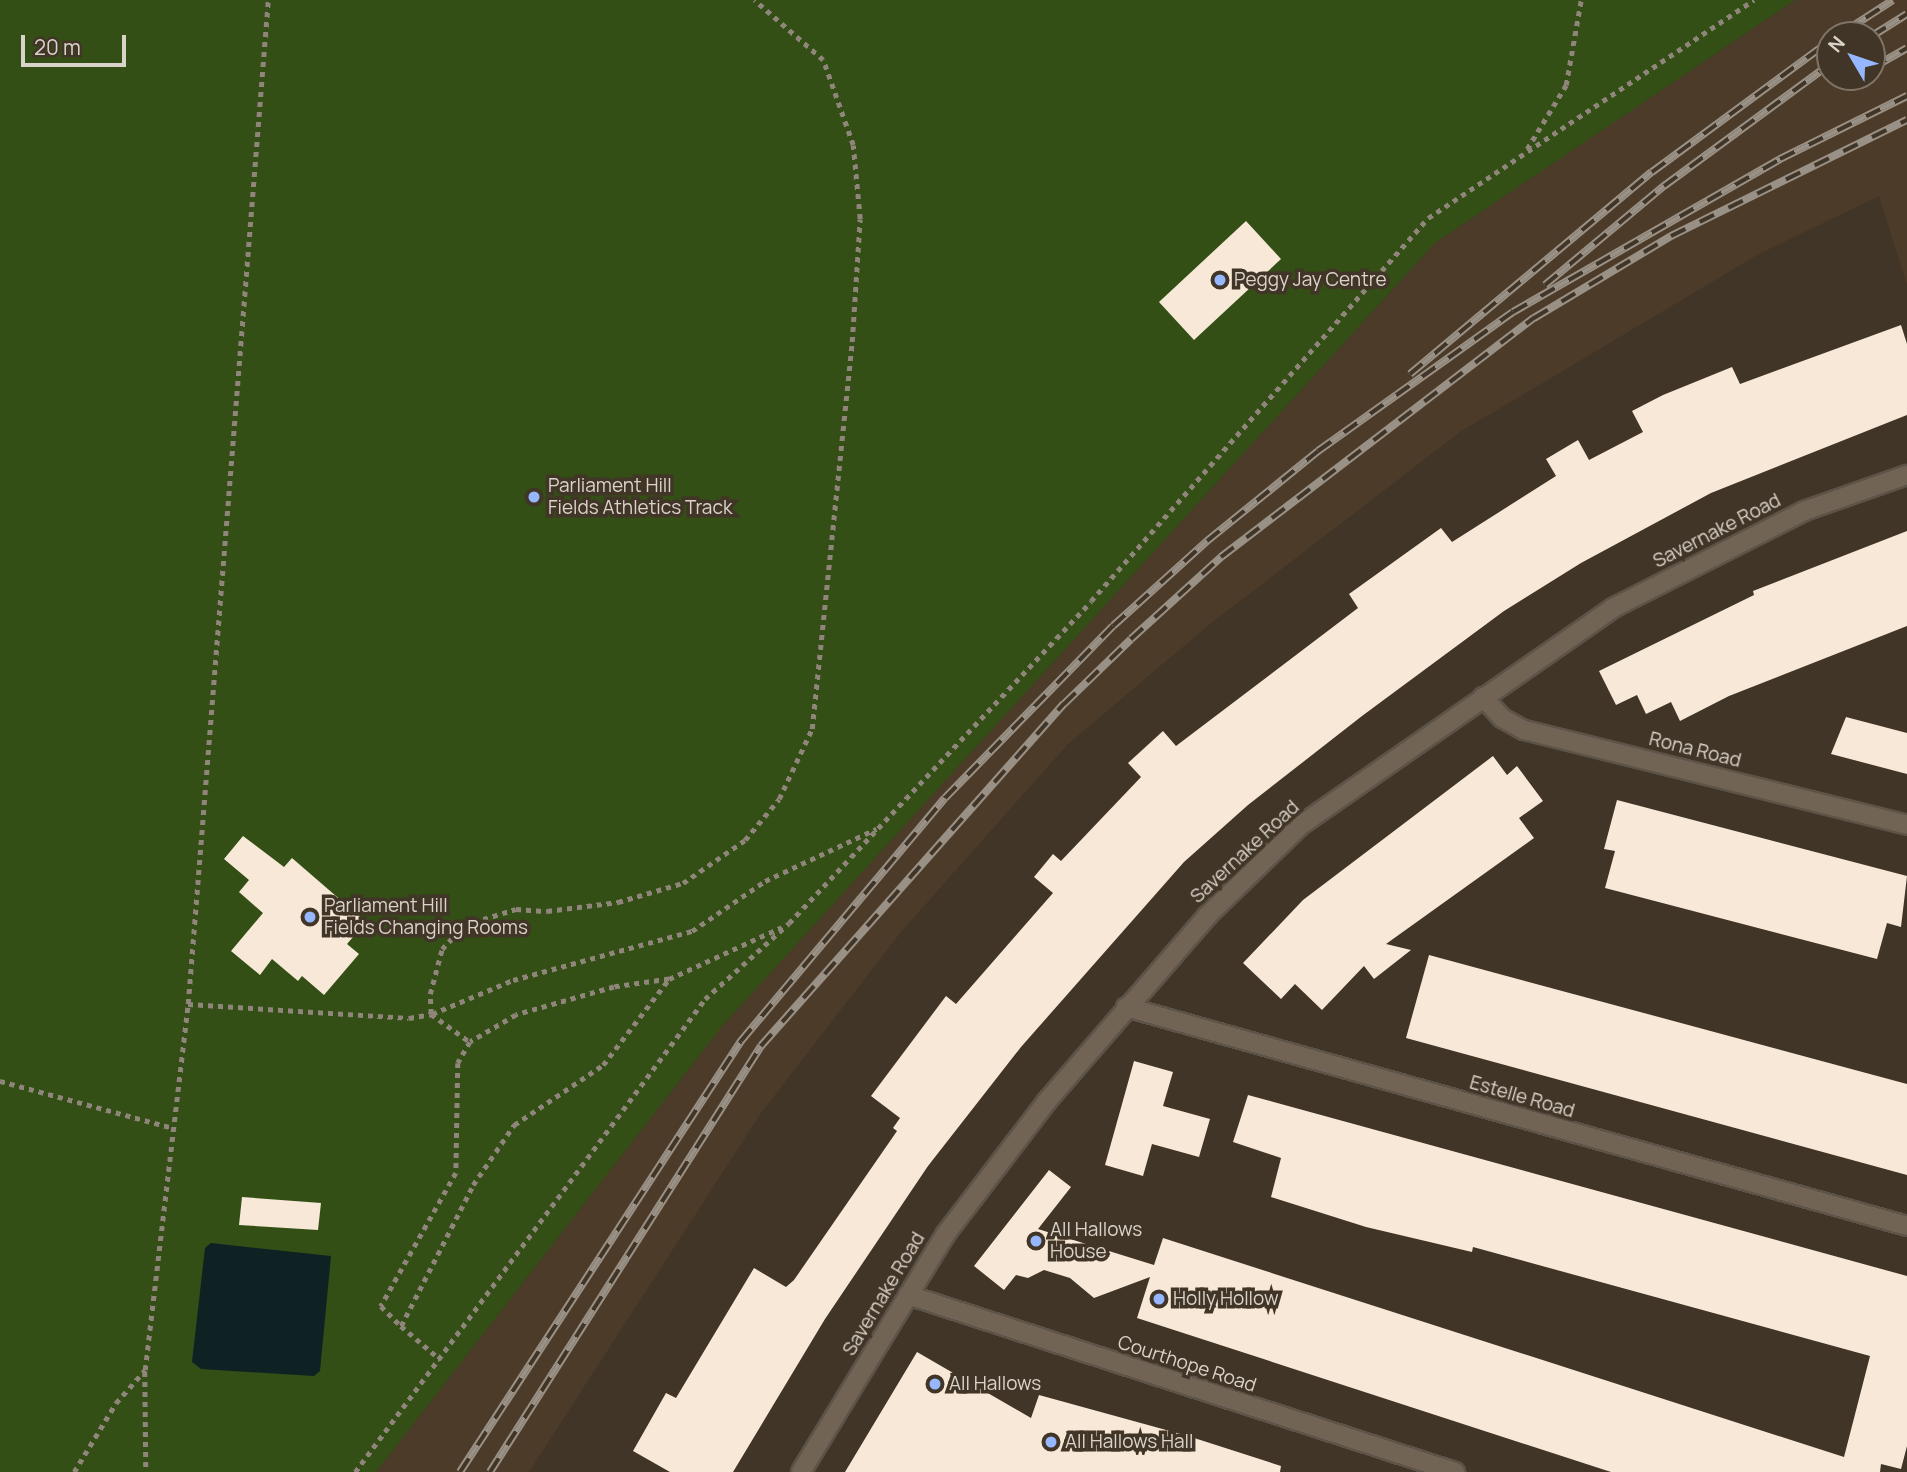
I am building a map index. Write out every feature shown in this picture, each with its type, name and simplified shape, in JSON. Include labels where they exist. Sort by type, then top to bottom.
[{"type":"street","name":"Savernake Road","points":[[801,1472],[908,1294],[975,1194],[1126,1007],[1207,916],[1301,825],[1613,608],[1722,550],[1804,511],[1907,475]]},
{"type":"street","name":"Rona Road","points":[[1483,697],[1502,718],[1524,730],[1907,825]]},
{"type":"street","name":"Estelle Road","points":[[1126,1007],[1907,1226]]},
{"type":"street","name":"Courthope Road","points":[[908,1294],[1455,1472]]},
{"type":"path","points":[[146,1472],[145,1370],[188,1004],[268,0]]},
{"type":"path","points":[[431,1014],[430,994],[442,949],[464,925],[516,909],[547,911],[618,902],[683,883],[745,840],[779,799],[812,729],[852,342],[860,219],[853,145],[823,60],[754,0]]},
{"type":"path","points":[[1525,153],[1566,85],[1581,0]]},
{"type":"path","points":[[355,1472],[441,1360],[705,999],[789,923],[1091,601],[1428,218],[1754,0]]},
{"type":"path","points":[[188,1004],[410,1018],[431,1014],[526,976],[692,931],[765,881],[880,827]]},
{"type":"path","points":[[441,1360],[381,1306],[456,1173],[458,1063],[470,1042],[516,1015],[614,987],[669,979],[789,923]]},
{"type":"path","points":[[401,1326],[473,1185],[514,1125],[604,1065],[669,979]]},
{"type":"path","points":[[431,1014],[470,1042]]},
{"type":"path","points":[[0,1081],[173,1128]]},
{"type":"path","points":[[74,1472],[117,1403],[145,1370]]},
{"type":"shaded area","points":[[1795,0],[1907,0],[1907,285],[1879,196],[1759,254],[1460,432],[1210,624],[1068,744],[901,932],[761,1113],[529,1472],[376,1472],[723,1025],[1435,243]]},
{"type":"green space","points":[[0,0],[1795,0],[1435,243],[723,1025],[376,1472],[0,1472]]},
{"type":"water","points":[[211,1243],[331,1256],[320,1371],[314,1376],[201,1369],[192,1362],[205,1248]]},
{"type":"building","name":"Peggy Jay Centre","points":[[1246,221],[1281,259],[1194,340],[1159,302]]},
{"type":"building","points":[[1901,325],[1907,344],[1907,415],[1711,493],[1581,563],[1504,611],[1362,716],[1248,805],[1184,862],[1021,1047],[928,1166],[825,1319],[733,1472],[670,1472],[633,1451],[666,1393],[676,1398],[754,1268],[786,1287],[794,1280],[897,1131],[893,1128],[900,1118],[871,1096],[946,996],[956,1004],[1053,893],[1034,877],[1053,854],[1061,861],[1141,777],[1128,763],[1163,731],[1176,746],[1358,608],[1349,594],[1441,528],[1452,542],[1556,476],[1546,459],[1578,440],[1589,460],[1643,432],[1632,411],[1663,395],[1732,367],[1740,384]]},
{"type":"building","points":[[1907,531],[1907,626],[1729,696],[1680,721],[1671,702],[1646,714],[1637,695],[1616,705],[1599,671],[1754,595],[1753,591]]},
{"type":"building","points":[[1846,717],[1907,733],[1907,774],[1831,754]]},
{"type":"building","points":[[1493,756],[1507,775],[1517,766],[1543,801],[1519,818],[1534,838],[1386,944],[1411,950],[1374,979],[1364,966],[1322,1010],[1295,984],[1281,999],[1243,963],[1303,900]]},
{"type":"building","points":[[1617,800],[1907,876],[1901,927],[1887,923],[1877,959],[1605,888],[1615,851],[1604,849]]},
{"type":"building","name":"Parliament Hill Fields Changing Rooms","points":[[243,836],[284,867],[292,858],[366,922],[347,944],[359,954],[324,995],[302,976],[298,981],[272,959],[260,975],[231,951],[263,913],[239,892],[249,880],[224,859]]},
{"type":"building","points":[[1429,955],[1907,1084],[1907,1175],[1406,1038]]},
{"type":"building","points":[[1134,1061],[1173,1072],[1163,1106],[1210,1119],[1199,1157],[1152,1144],[1143,1176],[1105,1165]]},
{"type":"building","points":[[1248,1095],[1907,1276],[1907,1446],[1901,1469],[1881,1464],[1880,1472],[1611,1472],[1137,1318],[1150,1277],[1094,1298],[1070,1278],[1044,1270],[1028,1278],[1016,1275],[1004,1290],[974,1266],[1049,1170],[1071,1187],[1038,1229],[1154,1265],[1163,1238],[1844,1457],[1870,1356],[1473,1247],[1472,1252],[1366,1227],[1271,1197],[1281,1158],[1233,1142]]},
{"type":"building","points":[[242,1197],[321,1203],[318,1230],[239,1225]]},
{"type":"building","points":[[917,1352],[1031,1418],[1039,1395],[1188,1436],[1281,1466],[1280,1472],[845,1472]]},
{"type":"railway","points":[[1861,21],[1893,0]]},
{"type":"railway","points":[[1886,27],[1907,14]]},
{"type":"railway","points":[[1886,60],[1907,48]]},
{"type":"railway","points":[[1410,374],[1652,172],[1816,51]]},
{"type":"railway","points":[[1545,285],[1664,186],[1816,74]]},
{"type":"railway","points":[[460,1472],[741,1041],[945,798],[1113,626],[1207,541],[1318,451],[1513,312],[1780,159],[1907,96]]},
{"type":"railway","points":[[490,1472],[761,1046],[1064,704],[1131,639],[1221,557],[1534,318],[1671,236],[1907,120]]},
{"type":"place","name":"Peggy Jay Centre","points":[[1220,280]]},
{"type":"place","name":"Parliament Hill Fields Athletics Track","points":[[534,497]]},
{"type":"place","name":"Parliament Hill Fields Changing Rooms","points":[[310,917]]},
{"type":"place","name":"All Hallows House","points":[[1036,1241]]},
{"type":"place","name":"Holly Hollow","points":[[1159,1299]]},
{"type":"place","name":"All Hallows","points":[[935,1384]]},
{"type":"place","name":"All Hallows Hall","points":[[1051,1442]]}]
